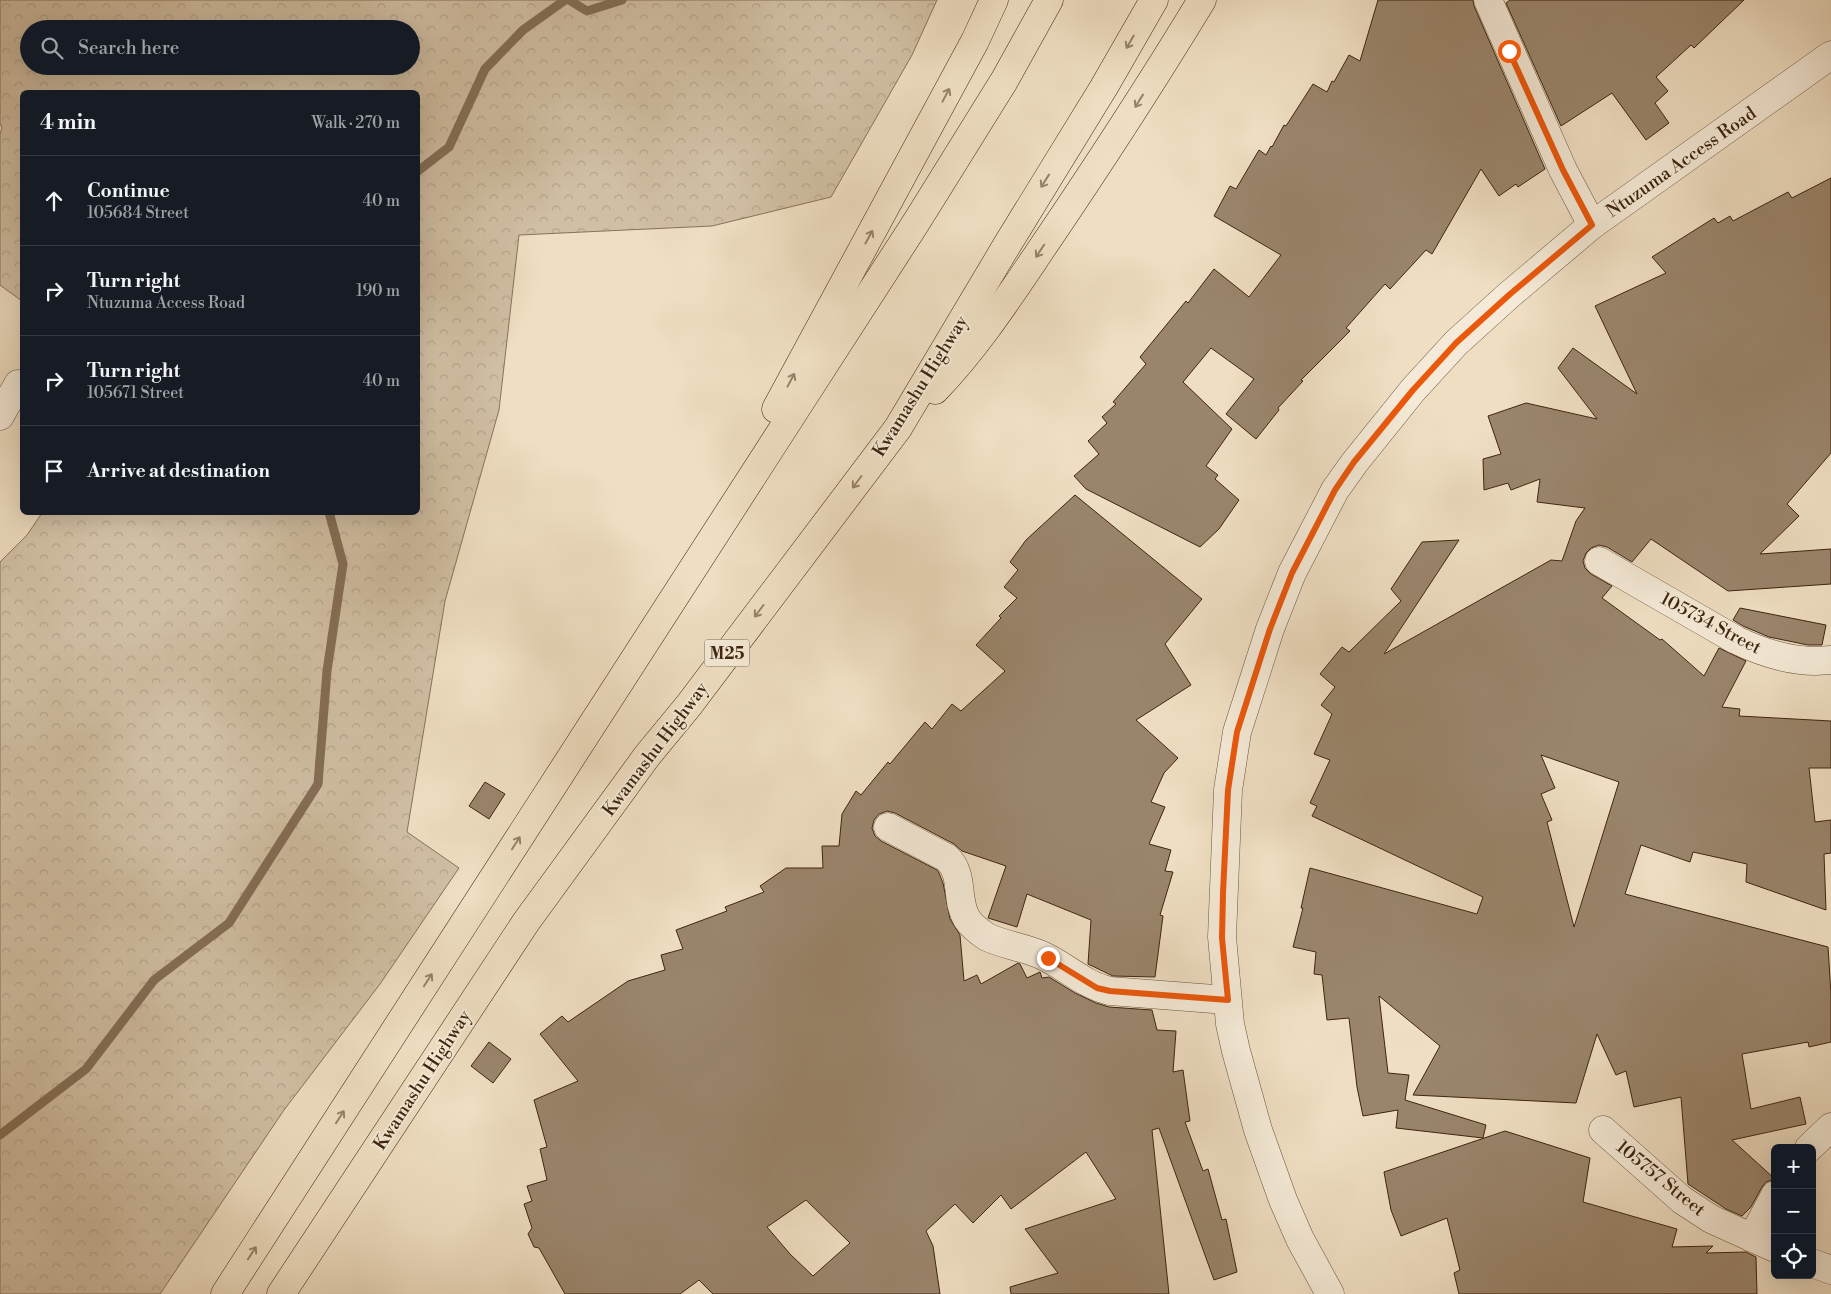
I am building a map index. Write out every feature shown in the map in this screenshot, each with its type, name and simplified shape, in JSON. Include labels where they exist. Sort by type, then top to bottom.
[{"type":"main road","points":[[695,563],[749,459],[975,41],[994,0]]},
{"type":"main road","points":[[225,1294],[917,221],[1004,81],[1049,0]]},
{"type":"main road","name":"Kwamashu Highway","points":[[281,1294],[526,922],[647,756],[689,704],[898,428],[1104,87],[1154,0]]},
{"type":"main road","points":[[898,428],[947,378],[1020,280],[1091,176],[1202,0]]},
{"type":"street","points":[[1488,0],[1563,170],[1592,225]]},
{"type":"street","name":"Ntuzuma Access Road","points":[[1330,1294],[1300,1239],[1270,1167],[1258,1130],[1230,1024],[1222,938],[1228,790],[1237,732],[1270,629],[1292,573],[1335,490],[1354,462],[1413,390],[1456,343],[1509,295],[1592,225],[1831,55]]},
{"type":"street","points":[[0,416],[18,384]]},
{"type":"street","name":"105734 Street","points":[[1599,561],[1756,649],[1802,660],[1831,660]]},
{"type":"street","points":[[888,827],[947,858],[951,862],[958,877],[964,914],[968,921],[987,937],[1037,953],[1097,988],[1110,991],[1228,1000]]},
{"type":"street","points":[[1813,1144],[1831,1127]]},
{"type":"street","name":"105757 Street","points":[[1603,1130],[1682,1200],[1712,1218],[1763,1243]]},
{"type":"street","points":[[1763,1243],[1771,1211]]},
{"type":"street","points":[[1816,1264],[1831,1270]]},
{"type":"green space","points":[[0,0],[937,0],[912,55],[831,197],[712,226],[519,235],[499,410],[445,601],[407,832],[459,868],[380,984],[284,1110],[160,1294],[0,1294],[0,562],[27,535],[41,515],[420,515],[420,90],[20,90],[20,300],[0,285],[0,134],[2,128],[0,123]]},
{"type":"building","points":[[1378,0],[1473,0],[1545,169],[1518,187],[1516,184],[1499,196],[1481,169],[1432,254],[1426,250],[1390,289],[1385,284],[1346,328],[1350,331],[1301,380],[1303,381],[1278,408],[1279,410],[1256,439],[1226,414],[1254,379],[1211,348],[1183,382],[1232,429],[1206,466],[1218,475],[1215,479],[1239,500],[1219,529],[1200,547],[1086,489],[1074,476],[1099,454],[1088,441],[1107,423],[1102,417],[1116,404],[1113,402],[1146,364],[1140,357],[1186,301],[1188,303],[1214,269],[1249,297],[1281,255],[1214,216],[1230,186],[1236,189],[1259,150],[1266,155],[1284,125],[1286,126],[1313,84],[1327,92],[1349,55],[1360,61]]},
{"type":"building","points":[[1510,0],[1744,0],[1694,48],[1691,45],[1656,77],[1668,91],[1655,103],[1669,123],[1646,140],[1612,93],[1561,126],[1506,3]]},
{"type":"building","points":[[1831,178],[1831,453],[1787,504],[1799,516],[1760,554],[1831,549],[1831,584],[1728,591],[1651,539],[1632,562],[1607,547],[1599,545],[1591,548],[1586,553],[1583,561],[1585,568],[1591,574],[1612,586],[1602,598],[1660,640],[1662,639],[1704,676],[1719,648],[1746,661],[1722,707],[1740,709],[1739,716],[1831,721],[1831,768],[1809,768],[1815,822],[1831,820],[1831,853],[1824,854],[1826,910],[1746,882],[1747,864],[1693,852],[1690,862],[1641,845],[1625,894],[1828,947],[1831,994],[1831,1042],[1809,1047],[1808,1042],[1742,1054],[1751,1109],[1800,1097],[1806,1124],[1732,1140],[1771,1175],[1771,1180],[1766,1182],[1751,1207],[1742,1216],[1726,1209],[1688,1184],[1681,1097],[1634,1107],[1626,1071],[1616,1075],[1597,1034],[1576,1103],[1413,1095],[1440,1046],[1379,996],[1388,1073],[1409,1075],[1405,1100],[1486,1125],[1483,1138],[1396,1128],[1398,1110],[1363,1116],[1357,1087],[1349,1018],[1327,1020],[1322,975],[1314,974],[1316,952],[1293,947],[1303,908],[1301,908],[1310,868],[1477,914],[1483,897],[1312,816],[1317,806],[1310,803],[1330,760],[1314,754],[1332,714],[1321,705],[1335,687],[1320,674],[1342,647],[1349,652],[1401,601],[1391,589],[1422,542],[1459,540],[1384,654],[1551,560],[1562,561],[1576,521],[1585,508],[1537,502],[1540,479],[1511,490],[1508,483],[1484,490],[1483,459],[1501,454],[1488,416],[1526,403],[1597,419],[1558,368],[1573,348],[1637,394],[1595,306],[1666,273],[1652,257],[1714,218],[1718,223],[1730,216],[1733,221],[1788,192],[1792,198]],"holes":[[[1541,755],[1619,782],[1574,927],[1547,822],[1552,820],[1541,794],[1555,788]]]},
{"type":"building","points":[[1075,495],[1202,599],[1165,644],[1191,685],[1136,720],[1178,758],[1164,773],[1151,802],[1165,807],[1149,844],[1171,850],[1165,871],[1173,872],[1160,915],[1163,916],[1155,977],[1113,976],[1088,964],[1091,920],[1027,894],[1017,927],[988,918],[1006,866],[962,851],[954,844],[895,813],[887,811],[879,814],[874,820],[872,828],[875,836],[881,841],[937,870],[939,873],[943,883],[950,919],[960,935],[964,981],[977,975],[981,984],[1018,963],[1027,978],[1040,972],[1042,978],[1049,977],[1096,1003],[1109,1007],[1152,1010],[1157,1030],[1176,1031],[1173,1072],[1183,1070],[1190,1121],[1185,1122],[1203,1171],[1208,1169],[1222,1220],[1226,1219],[1237,1272],[1214,1280],[1159,1128],[1152,1130],[1169,1294],[1011,1294],[1010,1287],[1058,1273],[1025,1229],[1116,1199],[1086,1152],[1011,1209],[1001,1195],[973,1223],[955,1204],[926,1231],[933,1246],[940,1294],[713,1294],[699,1280],[680,1294],[565,1294],[539,1248],[534,1247],[528,1234],[532,1228],[524,1204],[532,1201],[527,1186],[547,1180],[540,1149],[547,1147],[534,1100],[578,1081],[540,1034],[562,1016],[568,1022],[628,981],[665,970],[661,955],[683,949],[676,930],[727,911],[725,907],[764,892],[760,886],[786,868],[823,868],[822,846],[839,846],[842,814],[856,791],[861,795],[925,722],[932,729],[952,704],[961,711],[1005,671],[976,645],[1001,618],[999,616],[1017,598],[1004,587],[1018,570],[1010,562],[1026,540]],"holes":[[[806,1200],[850,1243],[813,1276],[790,1254],[767,1227]]]},
{"type":"building","points":[[1740,608],[1826,625],[1822,645],[1808,645],[1769,637],[1743,626],[1733,620]]},
{"type":"building","points":[[485,782],[505,794],[489,819],[469,806]]},
{"type":"building","points":[[489,1042],[511,1059],[493,1083],[471,1066]]},
{"type":"building","points":[[1505,1131],[1590,1158],[1583,1202],[1677,1229],[1672,1247],[1713,1246],[1706,1253],[1746,1252],[1756,1257],[1757,1294],[1459,1294],[1454,1273],[1460,1270],[1447,1218],[1401,1236],[1391,1210],[1384,1172]]},
{"type":"waterway","points":[[420,169],[449,147],[485,69],[523,30],[565,0]]},
{"type":"waterway","points":[[569,0],[587,11],[622,0]]},
{"type":"waterway","points":[[0,1135],[86,1069],[154,980],[229,923],[318,784],[327,671],[343,564],[330,515]]},
{"type":"route","points":[[1048,958],[1097,988],[1110,991],[1228,1000],[1222,938],[1228,790],[1237,732],[1242,714],[1270,629],[1292,573],[1335,490],[1354,462],[1413,390],[1456,343],[1509,295],[1592,225],[1563,170],[1509,51]]}]
